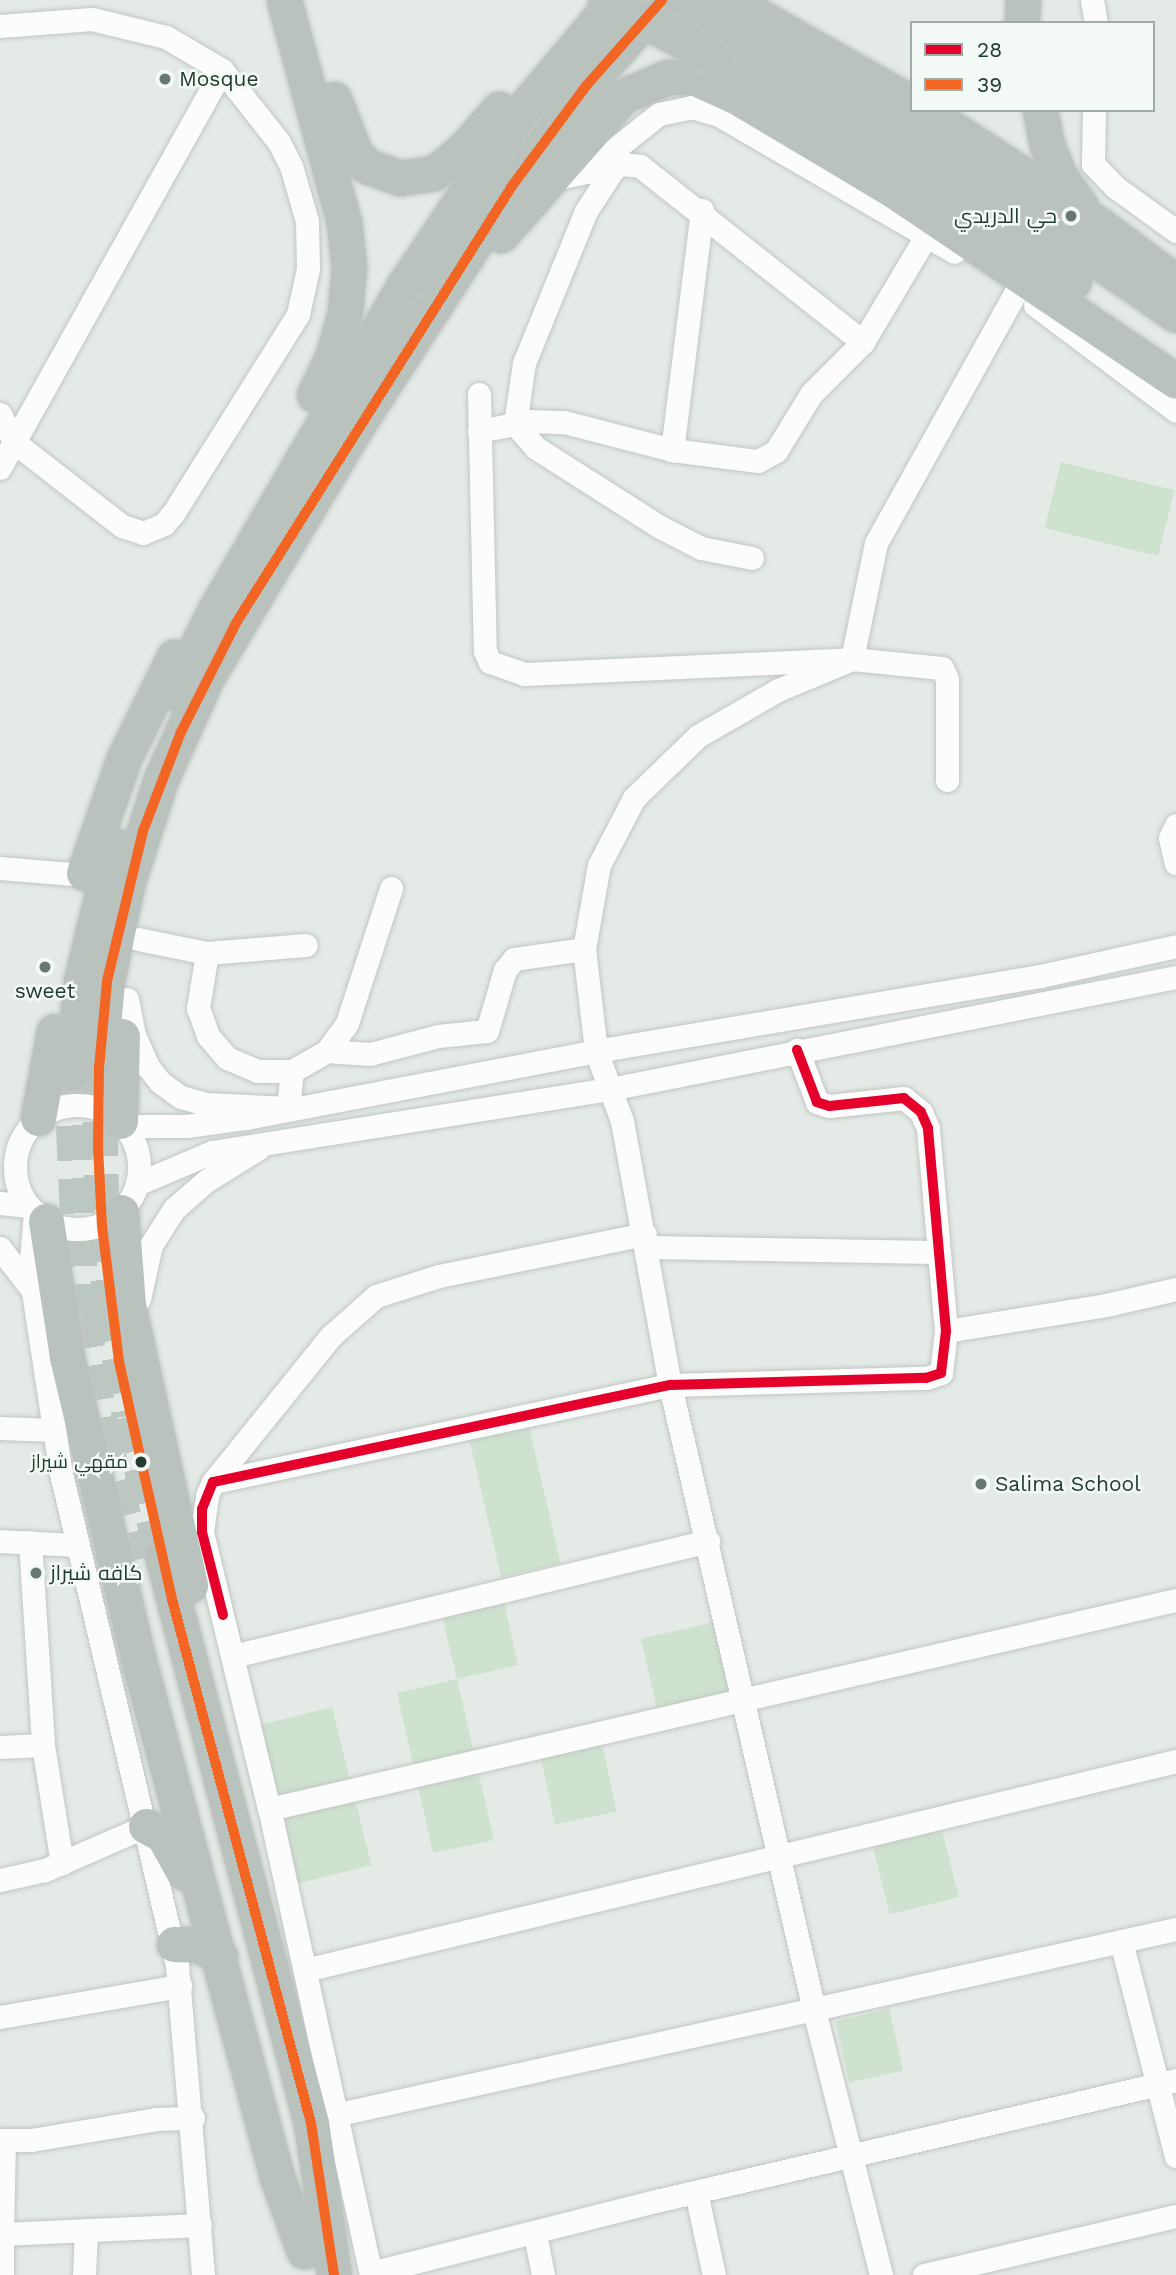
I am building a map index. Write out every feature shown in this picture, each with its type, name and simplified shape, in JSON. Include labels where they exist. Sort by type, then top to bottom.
[{"type":"highway","points":[[244,560],[273,481],[333,355],[345,312],[349,267],[344,222],[284,0]]},
{"type":"highway","points":[[306,0],[345,138],[367,166],[400,178],[435,173],[449,163],[553,46],[608,4]]},
{"type":"highway","points":[[608,4],[518,115],[441,226],[324,418],[215,610],[161,722],[120,825],[81,981],[85,1070],[127,884],[147,818],[207,677],[433,305],[548,135],[662,0]]},
{"type":"highway","points":[[674,0],[744,16],[905,95]]},
{"type":"highway","points":[[1022,21],[1023,0]]},
{"type":"highway","points":[[1045,0],[1045,21]]},
{"type":"highway","points":[[608,4],[814,110],[993,225],[1176,356]]},
{"type":"highway","points":[[744,16],[1176,315]]},
{"type":"highway","points":[[433,305],[550,180],[623,96],[668,77],[693,77],[737,97],[893,190],[1176,381]]},
{"type":"highway","points":[[927,112],[1101,226],[1176,282]]},
{"type":"highway","points":[[1040,112],[1047,145],[1059,176],[1101,226]]},
{"type":"highway","points":[[122,1123],[118,1070],[127,999],[159,849],[202,726],[282,550]]},
{"type":"highway","points":[[38,1118],[83,875],[108,796],[149,700],[184,642],[215,610]]},
{"type":"highway","points":[[129,1198],[124,1282],[256,1859],[260,1927]]},
{"type":"highway","points":[[37,1213],[84,1433],[200,1887],[277,2177],[306,2263]]},
{"type":"highway","points":[[306,2263],[275,2082],[148,1558],[260,1927],[311,2123],[334,2275]]},
{"type":"highway","points":[[146,1826],[163,1835],[182,1870],[200,1887]]},
{"type":"highway","points":[[174,1944],[198,1945],[220,1956]]},
{"type":"street","points":[[1092,0],[1096,21]]},
{"type":"street","points":[[0,26],[94,9],[166,37],[222,70],[278,141],[300,193],[307,221],[309,269],[298,314],[174,512],[153,530],[143,534],[122,526],[14,442],[0,414]]},
{"type":"street","points":[[0,468],[222,70]]},
{"type":"street","points":[[550,180],[586,172],[659,114],[691,107],[719,115],[928,234],[1016,291],[1176,411]]},
{"type":"street","points":[[1094,112],[1093,164],[1115,187],[1176,231]]},
{"type":"street","points":[[752,558],[701,548],[660,527],[536,448],[515,424],[518,388],[535,330],[586,211],[614,168],[622,164],[640,166],[702,210],[863,342]]},
{"type":"street","points":[[672,450],[702,210]]},
{"type":"street","points":[[479,431],[515,424],[564,422],[672,450],[769,459],[811,394],[863,342],[928,234]]},
{"type":"street","points":[[852,659],[876,543],[1016,291]]},
{"type":"street","points":[[479,394],[485,651],[499,667],[525,674],[852,659],[942,668],[947,679],[947,780]]},
{"type":"street","points":[[852,659],[778,690],[698,736],[666,763],[634,798],[612,832],[589,902],[584,950],[596,1051],[622,1121],[646,1240],[670,1384],[708,1541],[741,1702],[814,2010],[881,2275]]},
{"type":"street","points":[[1176,825],[1170,838],[1176,863]]},
{"type":"street","points":[[0,868],[83,875]]},
{"type":"street","points":[[207,953],[198,1008],[208,1036],[227,1058],[257,1071],[292,1071],[327,1051],[347,1023],[391,888]]},
{"type":"street","points":[[138,939],[207,953],[306,945]]},
{"type":"street","points":[[203,2275],[193,2118],[174,1944],[77,1545],[53,1430],[30,1252],[37,1213],[16,1178],[9,1151],[38,1118],[70,1104],[88,1105],[122,1123],[216,1123],[596,1051],[1040,976],[1176,946]]},
{"type":"street","points":[[327,1051],[370,1054],[438,1036],[487,1031],[505,970],[514,959],[584,950]]},
{"type":"street","points":[[0,1203],[37,1213],[77,1229],[108,1221],[129,1198],[187,1160],[264,1144],[610,1088],[1176,977]]},
{"type":"street","points":[[127,999],[140,1052],[170,1090],[206,1104],[288,1108]]},
{"type":"street","points":[[213,1482],[670,1384],[934,1377],[944,1367],[946,1331],[936,1252],[932,1147],[921,1112],[904,1098],[829,1106],[817,1102],[797,1050]]},
{"type":"street","points":[[288,1108],[292,1071]]},
{"type":"street","points":[[122,1123],[138,1153],[129,1198]]},
{"type":"street","points":[[138,1348],[141,1278],[162,1227],[189,1194],[264,1144]]},
{"type":"street","points":[[936,1252],[646,1240],[439,1276],[376,1296],[331,1336],[213,1482],[202,1509],[202,1532],[270,1809],[339,2114],[371,2274],[851,2154],[1167,2082]]},
{"type":"street","points":[[0,1248],[33,1291]]},
{"type":"street","points":[[946,1331],[1106,1305],[1176,1289]]},
{"type":"street","points":[[0,1428],[53,1430]]},
{"type":"street","points":[[0,1541],[77,1545]]},
{"type":"street","points":[[233,1656],[708,1541]]},
{"type":"street","points":[[30,1542],[43,1745],[62,1863]]},
{"type":"street","points":[[270,1809],[1176,1600]]},
{"type":"street","points":[[0,1747],[43,1745]]},
{"type":"street","points":[[305,1970],[1176,1761]]},
{"type":"street","points":[[0,1880],[62,1863],[146,1826]]},
{"type":"street","points":[[339,2114],[1176,1929]]},
{"type":"street","points":[[1121,1941],[1167,2082],[1176,2156]]},
{"type":"street","points":[[0,2017],[180,1986]]},
{"type":"street","points":[[2,2275],[2,2140],[193,2118]]},
{"type":"street","points":[[696,2192],[714,2275]]},
{"type":"street","points":[[924,2275],[1176,2216]]},
{"type":"street","points":[[2,2234],[200,2225]]},
{"type":"street","points":[[84,2275],[86,2230]]},
{"type":"street","points":[[535,2234],[543,2275]]},
{"type":"green space","points":[[1061,462],[1175,490],[1158,556],[1045,528]]},
{"type":"green space","points":[[528,1422],[561,1563],[501,1577],[469,1436]]},
{"type":"green space","points":[[503,1598],[518,1665],[457,1679],[441,1611]]},
{"type":"green space","points":[[714,1622],[730,1692],[657,1709],[641,1639]]},
{"type":"green space","points":[[457,1679],[494,1840],[433,1853],[397,1693]]},
{"type":"green space","points":[[332,1707],[371,1865],[297,1884],[257,1726]]},
{"type":"green space","points":[[602,1743],[617,1811],[555,1825],[540,1756]]},
{"type":"green space","points":[[942,1830],[959,1897],[890,1914],[873,1847]]},
{"type":"green space","points":[[889,2009],[903,2070],[850,2083],[835,2021]]},
{"type":"tunnel","points":[[99,1068],[102,1226],[111,1305],[129,1416],[162,1555]]},
{"type":"tunnel","points":[[71,1072],[82,1313],[102,1430],[135,1560]]},
{"type":"transit line","name":"39","points":[[334,2275],[311,2123],[172,1599],[119,1361],[102,1226],[98,1147],[99,1068],[107,981],[143,831],[181,732],[236,623],[512,186],[586,86],[662,0]]},
{"type":"transit line","name":"28","points":[[223,1615],[202,1532],[202,1509],[213,1482],[670,1385],[926,1378],[941,1373],[946,1331],[928,1128],[921,1112],[904,1098],[829,1106],[817,1102],[797,1050]]},
{"type":"place","name":"Mosque","points":[[165,79]]},
{"type":"place","name":"حي الدريدي","points":[[1071,216]]},
{"type":"place","name":"sweet","points":[[45,967]]},
{"type":"place","name":"مقهي شيراز","points":[[141,1462]]},
{"type":"place","name":"Salima School","points":[[981,1484]]},
{"type":"place","name":"کافه شيراز","points":[[36,1573]]}]
